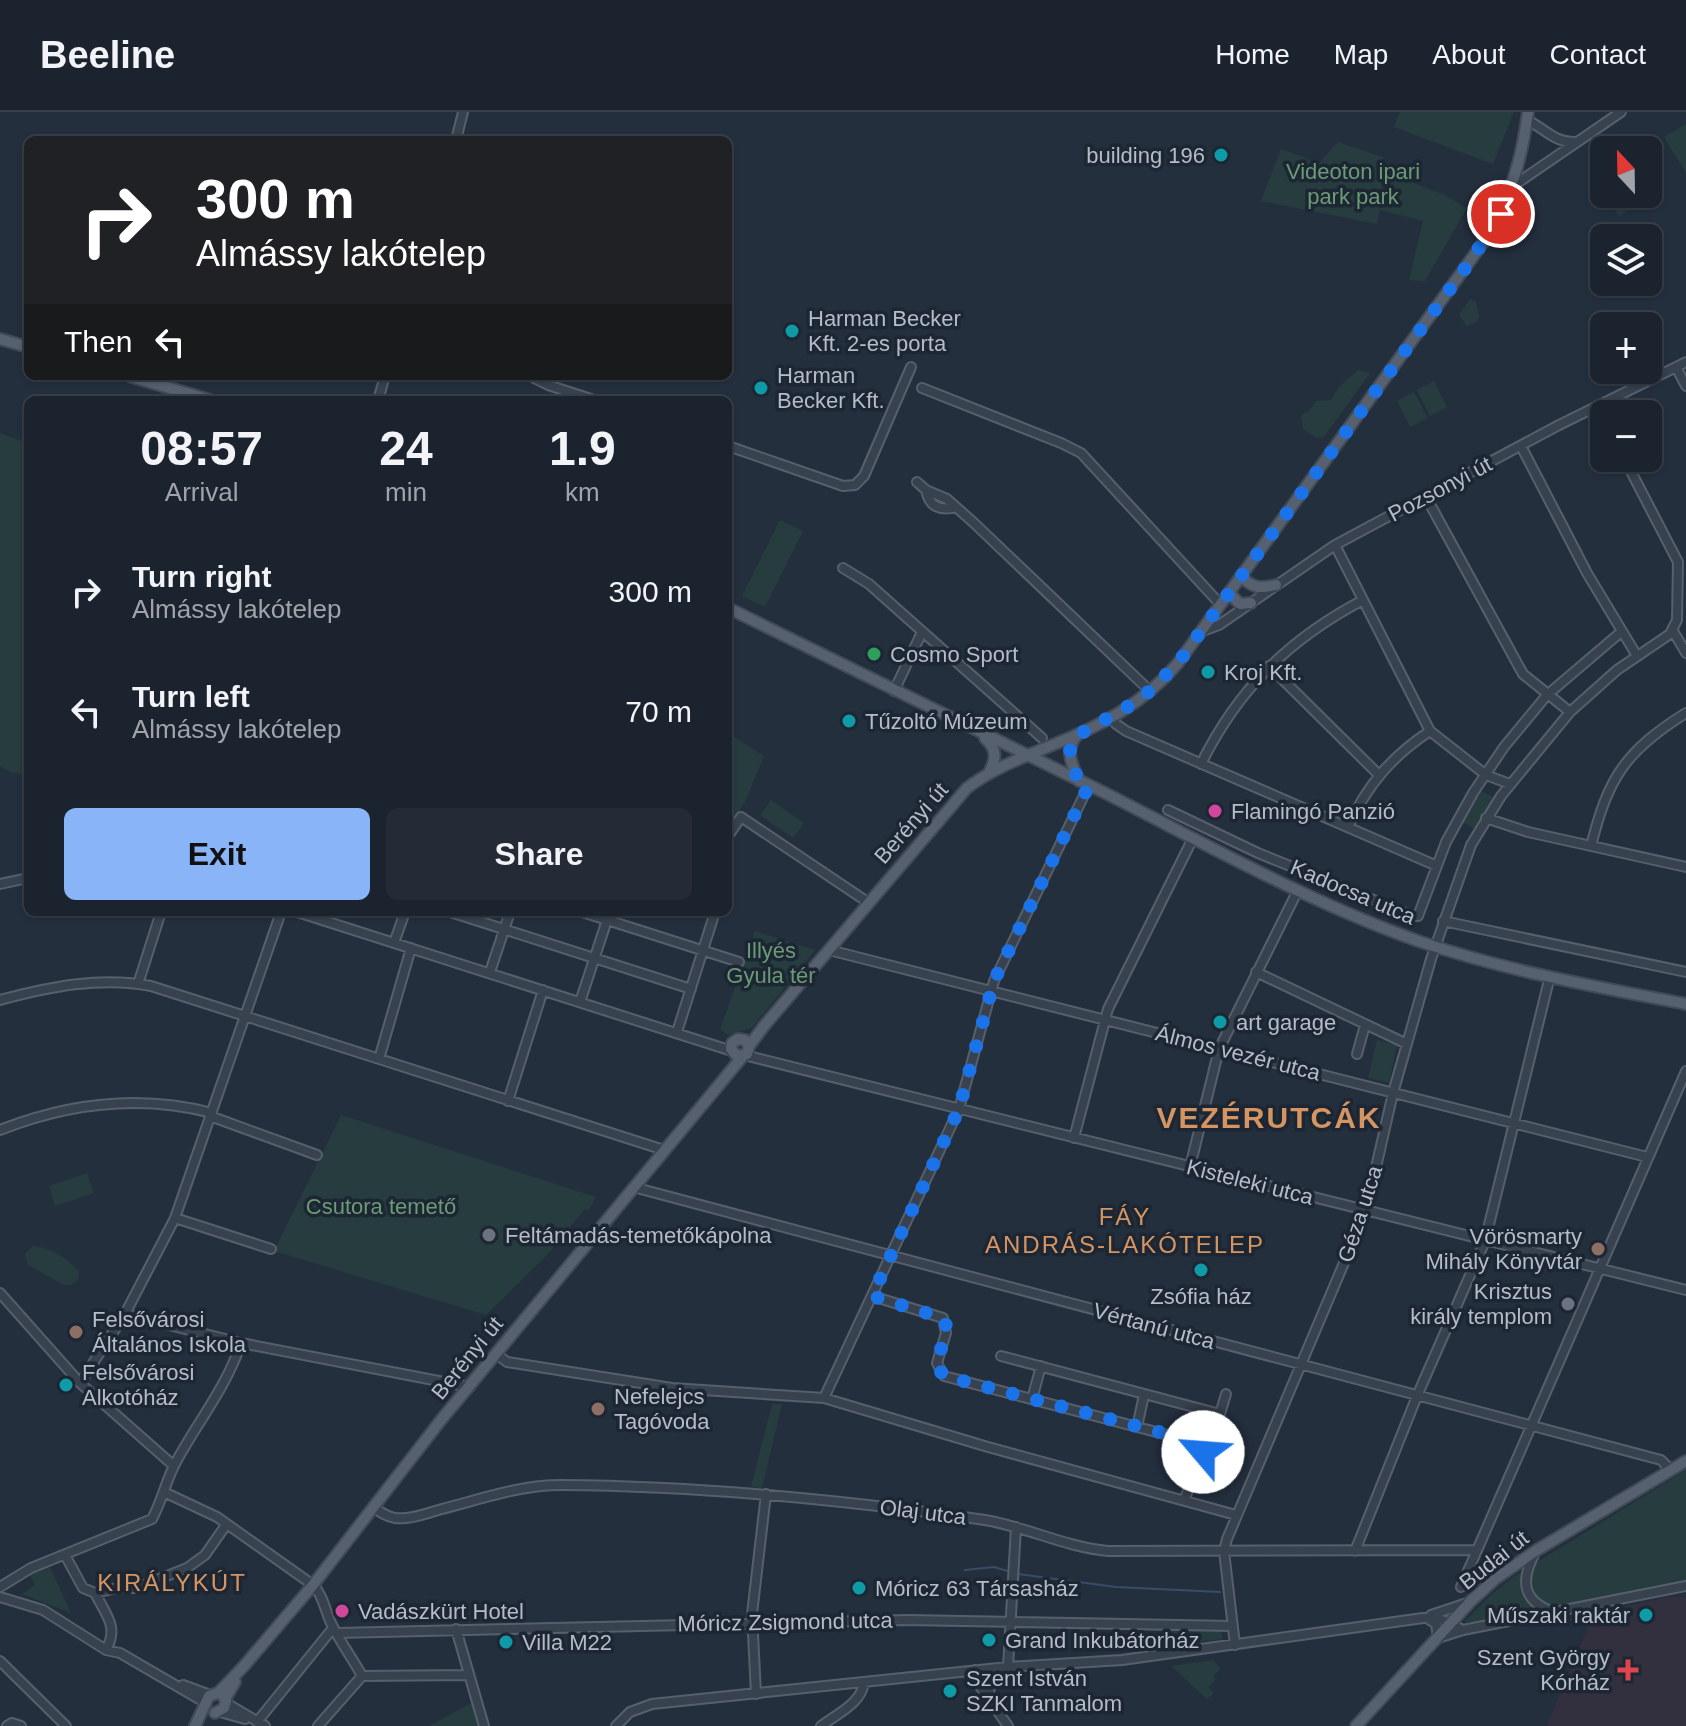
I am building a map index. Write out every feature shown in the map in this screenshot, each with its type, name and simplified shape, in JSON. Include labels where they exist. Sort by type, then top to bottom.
[{"type":"main road","name":"Berényi út","points":[[198,1726],[496,1354],[725,1077],[741,1049],[959,797],[976,781],[1112,717],[1171,672],[1475,255],[1501,214],[1513,186],[1528,116]]},
{"type":"main road","points":[[0,339],[24,346]]},
{"type":"main road","points":[[142,380],[196,396]]},
{"type":"main road","points":[[1241,577],[1259,589],[1276,585]]},
{"type":"main road","points":[[1230,594],[1240,604],[1251,603]]},
{"type":"main road","name":"Kadocsa utca","points":[[732,610],[976,729],[1297,892],[1435,946],[1550,976],[1686,1004]]},
{"type":"main road","points":[[976,729],[995,752],[988,775]]},
{"type":"main road","points":[[1077,735],[1069,753],[1071,764],[1084,783]]},
{"type":"main road","name":"Budai út","points":[[1356,1726],[1495,1579],[1537,1550],[1686,1461]]},
{"type":"street","points":[[457,136],[463,112]]},
{"type":"street","points":[[1513,186],[1621,112]]},
{"type":"street","points":[[1528,116],[1555,139],[1576,142]]},
{"type":"street","points":[[1553,158],[1555,139]]},
{"type":"street","name":"Pozsonyi út","points":[[1609,400],[1686,362]]},
{"type":"street","points":[[732,447],[838,484],[855,485],[864,476],[911,367]]},
{"type":"street","points":[[1676,367],[1686,386]]},
{"type":"street","points":[[538,380],[582,396]]},
{"type":"street","points":[[922,388],[1081,453],[1221,605]]},
{"type":"street","name":"Pozsonyi út","points":[[1203,631],[1219,625],[1335,545],[1590,410]]},
{"type":"street","points":[[1521,446],[1577,556],[1637,656]]},
{"type":"street","points":[[1632,472],[1682,561],[1678,611],[1673,631],[1686,653]]},
{"type":"street","points":[[917,482],[956,507],[1150,691]]},
{"type":"street","points":[[1426,497],[1523,674],[1570,712]]},
{"type":"street","points":[[1335,545],[1430,731],[1486,775],[1510,784]]},
{"type":"street","points":[[843,568],[869,584],[1042,738]]},
{"type":"street","points":[[1201,764],[1230,714],[1269,666],[1307,633],[1363,600]]},
{"type":"street","name":"Géza utca","points":[[1235,1645],[1224,1551],[1236,1515],[1366,1211],[1393,1093],[1435,946],[1463,863],[1486,818],[1510,784],[1570,712],[1603,681],[1673,631]]},
{"type":"street","points":[[894,691],[922,632]]},
{"type":"street","points":[[1112,717],[1126,731],[1437,866],[1458,819],[1504,747],[1547,695],[1621,632]]},
{"type":"street","points":[[1269,666],[1378,774]]},
{"type":"street","points":[[1591,846],[1600,808],[1615,778],[1639,748],[1686,713]]},
{"type":"street","points":[[1348,827],[1378,774],[1430,731]]},
{"type":"street","points":[[824,1398],[959,1109],[990,992],[1084,783]]},
{"type":"street","name":"Kadocsa utca","points":[[1168,810],[1258,853],[1413,916],[1418,916],[1437,866]]},
{"type":"street","points":[[732,830],[741,817],[869,903]]},
{"type":"street","points":[[1486,818],[1528,832],[1686,867]]},
{"type":"street","points":[[1074,1138],[1104,1019],[1193,838]]},
{"type":"street","points":[[0,884],[24,879]]},
{"type":"street","points":[[1190,1167],[1219,1049],[1297,892]]},
{"type":"street","points":[[138,984],[160,916]]},
{"type":"street","points":[[80,1383],[125,1314],[175,1218],[280,916]]},
{"type":"street","name":"Kisteleki utca","points":[[311,916],[580,1002],[741,1049],[767,1060],[1686,1290]]},
{"type":"street","points":[[394,943],[404,916]]},
{"type":"street","points":[[463,916],[691,989]]},
{"type":"street","points":[[490,972],[509,916]]},
{"type":"street","points":[[594,916],[739,962]]},
{"type":"street","points":[[677,1032],[714,916]]},
{"type":"street","points":[[580,1002],[607,920]]},
{"type":"street","name":"Kadocsa utca","points":[[1443,921],[1686,972]]},
{"type":"street","points":[[379,1059],[411,948]]},
{"type":"street","name":"Álmos vezér utca","points":[[829,950],[1647,1157]]},
{"type":"street","points":[[1256,972],[1407,1044]]},
{"type":"street","points":[[1355,1551],[1417,1396],[1485,1241],[1550,976]]},
{"type":"street","points":[[0,1000],[85,984],[138,984],[664,1150]]},
{"type":"street","points":[[508,1101],[543,990]]},
{"type":"street","points":[[1357,1054],[1365,1025]]},
{"type":"street","points":[[1461,1587],[1686,1071]]},
{"type":"street","points":[[0,1130],[54,1112],[108,1103],[166,1104],[211,1115],[317,1155]]},
{"type":"street","name":"Vértanú utca","points":[[633,1187],[1661,1460],[1671,1470]]},
{"type":"street","points":[[175,1218],[271,1249]]},
{"type":"street","points":[[0,1293],[80,1383],[174,1466]]},
{"type":"street","points":[[872,1296],[943,1318],[947,1328],[937,1363],[944,1376],[1194,1441],[1201,1447],[1202,1458],[1184,1500]]},
{"type":"street","points":[[125,1314],[241,1343],[470,1387]]},
{"type":"street","points":[[241,1343],[220,1387],[174,1466],[166,1493],[152,1519],[31,1568],[0,1592],[22,1604],[43,1610],[106,1650],[120,1653],[164,1678],[261,1724],[335,1630]]},
{"type":"street","points":[[496,1354],[507,1362],[651,1385],[824,1398],[1236,1515]]},
{"type":"street","points":[[1001,1356],[1220,1414],[1226,1394]]},
{"type":"street","points":[[1032,1399],[1041,1366]]},
{"type":"street","points":[[1137,1427],[1144,1395]]},
{"type":"street","name":"Olaj utca","points":[[373,1507],[391,1518],[408,1518],[510,1491],[546,1486],[766,1494],[835,1500],[1016,1527],[1076,1547],[1095,1550],[1476,1550]]},
{"type":"street","points":[[166,1493],[217,1517],[313,1585],[362,1676]]},
{"type":"street","points":[[756,1694],[752,1622],[766,1494]]},
{"type":"street","points":[[65,1555],[83,1588],[95,1593],[121,1587],[136,1588],[187,1568],[205,1555],[226,1525]]},
{"type":"street","points":[[1008,1667],[1016,1527]]},
{"type":"street","points":[[1537,1550],[1526,1571],[1527,1589],[1535,1603],[1555,1613]]},
{"type":"street","points":[[1423,1618],[1436,1624],[1438,1638],[1463,1630],[1686,1586]]},
{"type":"street","points":[[95,1593],[113,1629],[106,1650]]},
{"type":"street","points":[[1423,1618],[1471,1601]]},
{"type":"street","points":[[616,1726],[630,1712],[646,1704],[975,1670],[1122,1660],[1423,1618],[1438,1618],[1463,1630]]},
{"type":"street","name":"Móricz Zsigmond utca","points":[[335,1630],[908,1620],[1233,1626]]},
{"type":"street","points":[[456,1629],[484,1726]]},
{"type":"street","points":[[0,1661],[3,1671],[21,1681],[66,1726]]},
{"type":"street","points":[[988,1696],[993,1677],[1008,1667]]},
{"type":"street","points":[[975,1670],[977,1682],[1008,1726]]},
{"type":"street","points":[[318,1726],[362,1676],[469,1675]]},
{"type":"street","points":[[821,1726],[859,1698],[864,1691],[864,1682]]},
{"type":"street","points":[[7,1726],[12,1723],[21,1726]]},
{"type":"shaded area","name":"Szent György Kórház","points":[[1670,1597],[1686,1597],[1686,1726],[1547,1726],[1594,1613]]},
{"type":"green space","points":[[1400,112],[1514,112],[1493,164],[1394,127]]},
{"type":"green space","points":[[1686,124],[1686,173],[1664,137]]},
{"type":"green space","name":"Videoton ipari park park","points":[[1338,142],[1383,157],[1382,165],[1392,168],[1391,174],[1444,195],[1467,208],[1425,281],[1409,280],[1423,221],[1380,210],[1377,224],[1261,201],[1281,149],[1319,163]]},
{"type":"green space","points":[[1614,208],[1631,208],[1619,216]]},
{"type":"green space","points":[[1470,299],[1476,302],[1479,316],[1477,322],[1467,326],[1459,315]]},
{"type":"green space","points":[[1358,370],[1370,373],[1324,437],[1316,438],[1303,429],[1301,415],[1309,411],[1316,401],[1331,400],[1338,388]]},
{"type":"green space","points":[[1434,381],[1447,407],[1430,416],[1417,390]]},
{"type":"green space","points":[[1414,392],[1428,418],[1410,427],[1397,401]]},
{"type":"green space","points":[[0,433],[24,442],[24,774],[0,766]]},
{"type":"green space","points":[[780,520],[803,531],[765,607],[742,596]]},
{"type":"green space","points":[[732,736],[764,756],[745,802],[735,817],[732,814]]},
{"type":"green space","points":[[1481,791],[1495,798],[1476,830],[1463,822]]},
{"type":"green space","points":[[771,800],[804,823],[793,838],[760,815]]},
{"type":"green space","name":"Illyés Gyula tér","points":[[755,931],[815,950],[752,1028],[729,1035],[720,1030]]},
{"type":"green space","points":[[1377,1040],[1397,1045],[1389,1083],[1368,1078]]},
{"type":"green space","name":"Csutora temető","points":[[341,1115],[596,1197],[588,1211],[585,1209],[546,1256],[486,1315],[274,1251]]},
{"type":"green space","points":[[87,1173],[94,1193],[55,1206],[49,1186]]},
{"type":"green space","points":[[33,1246],[65,1258],[79,1272],[78,1280],[64,1285],[28,1265],[25,1254]]},
{"type":"green space","points":[[772,1404],[782,1404],[762,1488],[751,1487]]},
{"type":"green space","points":[[1686,1470],[1686,1581],[1473,1623],[1464,1622],[1513,1577]]},
{"type":"green space","points":[[49,1565],[71,1613],[22,1594],[35,1585],[29,1574]]},
{"type":"green space","points":[[1168,1630],[1222,1631],[1222,1639],[1169,1645]]},
{"type":"green space","points":[[1213,1660],[1221,1669],[1213,1676],[1216,1679],[1208,1687],[1214,1693],[1207,1699],[1171,1666]]},
{"type":"green space","points":[[477,1700],[484,1726],[429,1726]]},
{"type":"waterway","points":[[965,1570],[994,1567],[1011,1572]]},
{"type":"waterway","points":[[1018,1574],[1116,1587],[1220,1592]]},
{"type":"place","name":"building 196","points":[[1221,155]]},
{"type":"place","name":"Harman Becker Kft. 2-es porta","points":[[792,331]]},
{"type":"place","name":"Harman Becker Kft.","points":[[761,388]]},
{"type":"place","name":"Cosmo Sport","points":[[874,654]]},
{"type":"place","name":"Kroj Kft.","points":[[1208,672]]},
{"type":"place","name":"Tűzoltó Múzeum","points":[[849,721]]},
{"type":"place","name":"Flamingó Panzió","points":[[1215,811]]},
{"type":"place","name":"art garage","points":[[1220,1022]]},
{"type":"place","name":"Feltámadás-temetőkápolna","points":[[489,1235]]},
{"type":"place","name":"Vörösmarty Mihály Könyvtár","points":[[1598,1249]]},
{"type":"place","name":"Zsófia ház","points":[[1201,1270]]},
{"type":"place","name":"Krisztus király templom","points":[[1568,1304]]},
{"type":"place","name":"Felsővárosi Általános Iskola","points":[[76,1332]]},
{"type":"place","name":"Felsővárosi Alkotóház","points":[[66,1385]]},
{"type":"place","name":"Nefelejcs Tagóvoda","points":[[598,1409]]},
{"type":"place","name":"Móricz 63 Társasház","points":[[859,1588]]},
{"type":"place","name":"Vadászkürt Hotel","points":[[342,1611]]},
{"type":"place","name":"Műszaki raktár","points":[[1646,1615]]},
{"type":"place","name":"Grand Inkubátorház","points":[[989,1640]]},
{"type":"place","name":"Villa M22","points":[[506,1642]]},
{"type":"place","name":"Szent György Kórház","points":[[1628,1670]]},
{"type":"place","name":"Szent István SZKI Tanmalom","points":[[950,1691]]},
{"type":"district","name":"VEZÉRUTCÁK","points":[[1269,1117]]},
{"type":"district","name":"FÁY ANDRÁS-LAKÓTELEP","points":[[1125,1230]]},
{"type":"district","name":"KIRÁLYKÚT","points":[[172,1582]]},
{"type":"route","points":[[1203,1452],[1194,1441],[944,1376],[937,1363],[947,1328],[943,1318],[872,1296],[959,1109],[994,981],[1089,785],[1079,781],[1071,764],[1069,750],[1073,738],[1141,699],[1178,663],[1469,263],[1501,214]]}]
